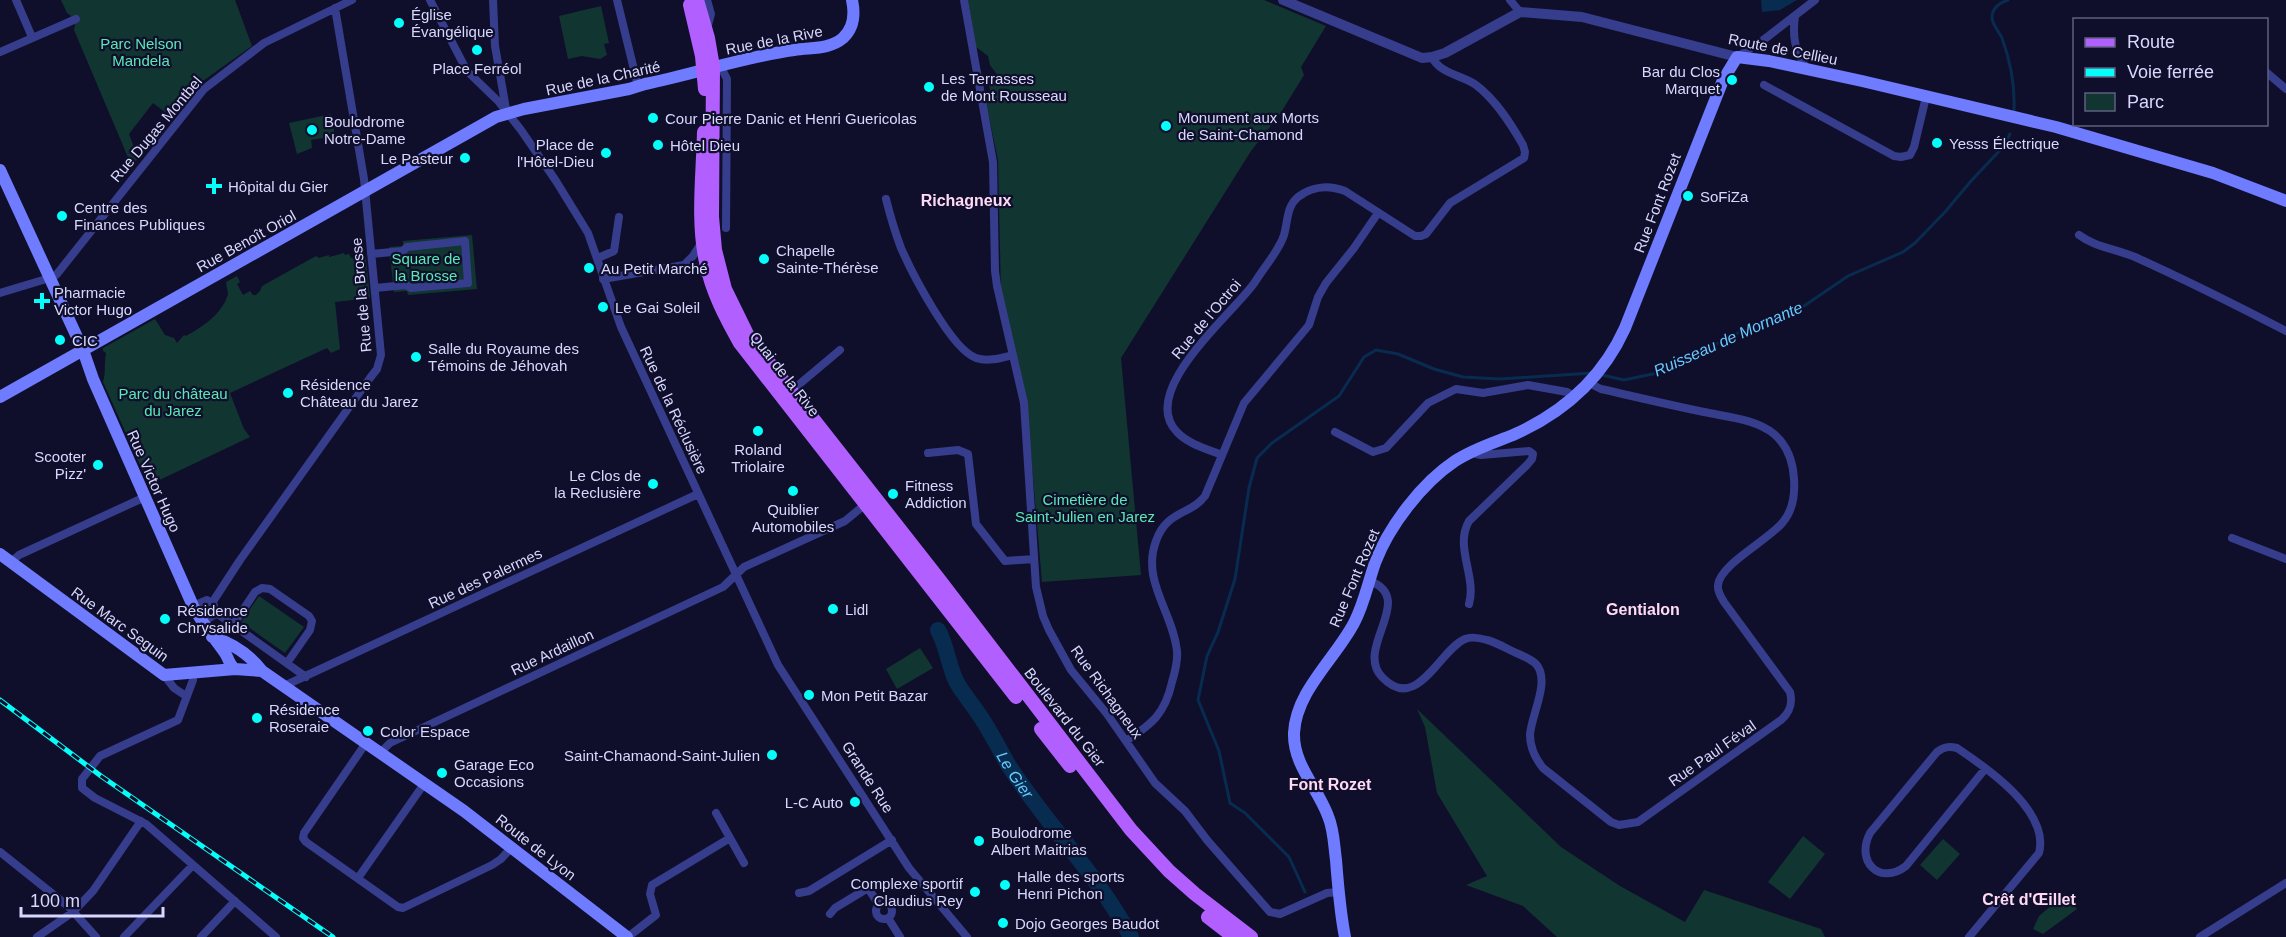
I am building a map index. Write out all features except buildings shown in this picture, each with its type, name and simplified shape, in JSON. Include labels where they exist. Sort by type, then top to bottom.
[{"type":"main road","name":"Quai de la Rive","points":[[689,0],[712,68],[702,241],[710,279],[726,318],[740,344],[870,501]]},
{"type":"main road","name":"Quai de la Rive","points":[[697,0],[705,27],[712,68],[712,217],[719,270],[743,328],[870,501]]},
{"type":"main road","name":"Rue de la Rive","points":[[712,68],[792,50],[819,48],[837,43],[844,38],[853,22],[852,0]]},
{"type":"main road","name":"Route de Cellieu","points":[[1737,57],[1807,69],[2056,127],[2213,173],[2286,201]]},
{"type":"main road","name":"Rue Font Rozet","points":[[1345,937],[1332,826],[1324,806],[1299,762],[1294,736],[1300,706],[1355,622],[1388,533],[1440,472],[1474,450],[1532,426],[1553,414],[1591,381],[1612,355],[1625,328],[1723,80],[1737,57]]},
{"type":"main road","name":"Rue de la Charité","points":[[507,112],[638,86],[712,68]]},
{"type":"main road","name":"Rue Benoît Oriol","points":[[0,397],[492,118],[507,112]]},
{"type":"main road","name":"Rue Victor Hugo","points":[[1,174],[83,350],[93,379],[201,623],[227,657],[230,665],[237,669]]},
{"type":"main road","name":"Boulevard du Gier","points":[[870,501],[1099,803],[1140,853],[1186,899],[1234,937]]},
{"type":"main road","name":"Boulevard du Gier","points":[[870,501],[1131,830],[1169,871],[1251,937]]},
{"type":"main road","name":"Rue Marc Seguin","points":[[0,554],[165,675],[237,669]]},
{"type":"main road","name":"Rue Victor Hugo","points":[[212,637],[225,641],[243,652],[262,670],[424,784]]},
{"type":"main road","points":[[237,669],[245,661],[243,652]]},
{"type":"main road","points":[[237,669],[262,670]]},
{"type":"main road","name":"Route de Lyon","points":[[424,784],[512,847],[628,937]]},
{"type":"street","points":[[16,0],[32,37]]},
{"type":"street","name":"Rue Dugas Montbel","points":[[0,293],[50,278],[61,270],[204,89],[264,43],[352,0]]},
{"type":"street","points":[[430,0],[467,71],[507,112]]},
{"type":"street","points":[[493,0],[493,24],[499,72],[507,112]]},
{"type":"street","points":[[617,0],[638,86]]},
{"type":"street","points":[[705,27],[708,26],[710,19],[707,0]]},
{"type":"street","name":"Rue Richagneux","points":[[964,0],[992,155],[995,271],[1024,403],[1036,587],[1041,608],[1063,658],[1161,790],[1189,816],[1270,912],[1280,914],[1329,892],[1339,892]]},
{"type":"street","points":[[1283,0],[1422,58],[1445,53],[1520,12],[1510,0]]},
{"type":"street","points":[[1737,57],[1762,41],[1815,0]]},
{"type":"street","name":"Rue de la Brosse","points":[[212,603],[240,560],[377,369],[381,355],[365,192],[335,8]]},
{"type":"street","name":"Route de Cellieu","points":[[1520,12],[1582,17],[1737,57]]},
{"type":"street","points":[[1795,16],[1794,44],[1798,56],[1807,69]]},
{"type":"street","points":[[0,52],[76,19]]},
{"type":"street","points":[[1126,741],[1151,724],[1161,712],[1176,668],[1175,640],[1152,574],[1151,561],[1156,539],[1170,519],[1201,501],[1245,403],[1309,325],[1318,297],[1326,283],[1378,213],[1415,236],[1421,236],[1426,234],[1450,203],[1521,161],[1525,152],[1523,145],[1509,122],[1482,91],[1466,79],[1440,68],[1432,57]]},
{"type":"street","points":[[712,68],[727,79],[726,228]]},
{"type":"street","points":[[2268,74],[2286,89]]},
{"type":"street","points":[[1764,85],[1770,91],[1894,156],[1901,157],[1910,155],[1914,147],[1926,97]]},
{"type":"street","name":"Rue de la Réclusière","points":[[507,112],[578,216],[598,258],[603,279],[621,327],[758,624]]},
{"type":"street","name":"Rue de l'Octroi","points":[[1222,455],[1179,435],[1172,426],[1167,414],[1167,400],[1184,364],[1246,294],[1283,238],[1288,212],[1297,198],[1314,189],[1334,187],[1345,191],[1378,213]]},
{"type":"street","points":[[886,199],[900,246],[913,273],[954,340],[966,352],[977,358],[988,360],[1013,356]]},
{"type":"street","points":[[598,258],[614,250],[618,217]]},
{"type":"street","points":[[2079,235],[2087,241],[2128,254],[2206,290],[2286,331]]},
{"type":"street","points":[[684,265],[702,241]]},
{"type":"street","points":[[371,254],[403,251],[406,247],[465,242],[468,283],[411,288],[406,285],[375,288]]},
{"type":"street","points":[[603,279],[684,265],[703,271],[710,279]]},
{"type":"street","points":[[790,392],[840,350]]},
{"type":"street","name":"Rue Paul Féval","points":[[1370,581],[1380,585],[1387,592],[1389,602],[1375,653],[1375,665],[1379,675],[1386,681],[1403,687],[1411,687],[1419,683],[1458,643],[1466,638],[1489,640],[1528,658],[1536,664],[1541,677],[1530,734],[1535,758],[1543,768],[1611,822],[1619,825],[1638,822],[1788,714],[1792,699],[1786,684],[1724,602],[1718,585],[1720,578],[1731,566],[1775,531],[1785,519],[1794,498],[1795,486],[1790,457],[1784,445],[1774,434],[1763,427],[1601,389],[1591,381]]},
{"type":"street","points":[[1335,432],[1373,452],[1379,452],[1428,403],[1456,389],[1483,393],[1528,385],[1567,392],[1575,397]]},
{"type":"street","points":[[928,453],[958,450],[968,454],[977,527],[1005,561],[1034,560]]},
{"type":"street","points":[[1470,604],[1471,592],[1463,542],[1465,528],[1469,521],[1527,465],[1533,454],[1529,451],[1481,456],[1474,450]]},
{"type":"street","name":"Rue des Palermes","points":[[284,686],[698,494]]},
{"type":"street","points":[[11,562],[19,555],[145,497]]},
{"type":"street","name":"Rue Ardaillon","points":[[380,753],[390,743],[723,586],[744,567],[845,521],[870,501]]},
{"type":"street","points":[[2232,538],[2286,559]]},
{"type":"street","points":[[233,625],[255,592],[262,588],[270,589],[309,616],[312,621],[310,630],[287,663]]},
{"type":"street","points":[[193,606],[204,601],[212,603],[215,612],[306,677]]},
{"type":"street","points":[[201,623],[211,618],[215,612]]},
{"type":"street","name":"Grande Rue","points":[[758,624],[778,665],[913,873],[967,937]]},
{"type":"street","points":[[193,672],[176,723],[100,756],[81,779],[82,788],[88,794],[141,821],[276,937]]},
{"type":"street","points":[[165,675],[173,687],[186,696]]},
{"type":"street","points":[[366,743],[304,832],[303,838],[398,907],[403,908],[492,865],[512,847]]},
{"type":"street","points":[[1969,937],[2039,853],[2041,843],[2040,833],[2025,806],[1998,778],[1956,748],[1944,747],[1937,752],[1865,842],[1865,855],[1869,864],[1877,872],[1897,873],[1906,866],[1985,769]]},
{"type":"street","points":[[358,878],[424,784]]},
{"type":"street","points":[[716,813],[744,863]]},
{"type":"street","points":[[37,937],[73,912],[106,874],[141,821]]},
{"type":"street","points":[[628,937],[656,915],[650,894],[652,885],[730,838]]},
{"type":"street","points":[[799,892],[809,891],[892,840]]},
{"type":"street","points":[[0,852],[73,912],[96,937]]},
{"type":"street","points":[[124,937],[193,865]]},
{"type":"street","points":[[2200,937],[2286,883]]},
{"type":"street","points":[[830,914],[835,908],[868,888],[879,905],[876,912],[883,919],[888,918],[900,937]]},
{"type":"street","points":[[201,937],[235,902]]},
{"type":"green space","name":"Parc Nelson Mandela","points":[[61,0],[235,0],[252,46],[193,88],[170,116],[153,103],[129,134],[138,158],[133,165],[74,30],[75,25]]},
{"type":"green space","name":"Cimetière de Saint-Julien en Jarez","points":[[968,0],[1264,0],[1326,26],[1301,67],[1304,75],[1280,114],[1251,151],[1121,358],[1141,575],[1042,582],[1026,397],[1001,294],[998,160],[985,98],[991,96],[989,84],[998,76],[990,65],[988,56],[976,47]]},
{"type":"green space","points":[[601,6],[609,43],[604,44],[607,55],[600,59],[582,56],[568,59],[559,16]]},
{"type":"green space","name":"Boulodrome Notre-Dame","points":[[331,114],[335,136],[311,140],[312,148],[297,154],[289,123]]},
{"type":"green space","name":"Square de la Brosse","points":[[472,235],[477,289],[408,295],[407,291],[394,292],[389,247],[403,246],[403,241]]},
{"type":"green space","name":"Parc du château du Jarez","points":[[349,254],[351,258],[366,259],[370,298],[335,302],[340,349],[331,353],[327,348],[230,393],[244,429],[250,437],[149,485],[103,382],[106,353],[103,348],[155,319],[165,335],[174,338],[177,343],[184,335],[186,336],[212,319],[228,294],[226,282],[237,276],[240,282],[237,284],[243,295],[250,291],[256,295],[262,286],[316,256],[319,258],[329,255],[329,257]]},
{"type":"green space","points":[[259,596],[304,627],[285,653],[241,622]]},
{"type":"green space","points":[[920,648],[933,668],[897,689],[886,669]]},
{"type":"green space","points":[[1417,709],[1561,847],[1620,886],[1685,922],[1704,890],[1821,929],[1825,937],[1557,937],[1523,906],[1466,885],[1487,876],[1437,793],[1425,727]]},
{"type":"green space","points":[[1803,836],[1825,854],[1790,899],[1768,882]]},
{"type":"green space","points":[[1943,839],[1960,854],[1937,880],[1920,865]]},
{"type":"green space","points":[[2065,894],[2077,909],[2043,934],[2033,929],[2039,916]]},
{"type":"water","points":[[1761,0],[1797,0],[1780,10],[1762,12]]},
{"type":"waterway","name":"Ruisseau de Mornante","points":[[2008,0],[1995,8],[1992,19],[2002,38],[2010,64],[2014,110]]},
{"type":"waterway","name":"Ruisseau de Mornante","points":[[1602,375],[1624,380],[1662,372],[1738,333],[1801,308],[1848,276],[1903,252],[1945,212],[2003,147],[2010,134]]},
{"type":"waterway","name":"Ruisseau de Mornante","points":[[1305,892],[1289,857],[1245,813],[1230,803],[1219,751],[1198,700],[1207,656],[1218,632],[1235,579],[1249,488],[1257,458],[1272,443],[1339,396],[1364,357],[1376,350],[1398,354],[1434,369],[1463,377],[1500,379],[1592,373]]},
{"type":"waterway","name":"Le Gier","points":[[938,630],[956,681],[986,725],[1009,766],[1103,892],[1131,937]]},
{"type":"railway","points":[[0,700],[101,776],[333,937]]},
{"type":"place","name":"Église Évangélique","points":[[399,23]]},
{"type":"place","name":"Place Ferréol","points":[[477,50]]},
{"type":"place","name":"Bar du Clos Marquet","points":[[1732,80]]},
{"type":"place","name":"Les Terrasses de Mont Rousseau","points":[[929,87]]},
{"type":"place","name":"Cour Pierre Danic et Henri Guericolas","points":[[653,118]]},
{"type":"place","name":"Monument aux Morts de Saint-Chamond","points":[[1166,126]]},
{"type":"place","name":"Boulodrome Notre-Dame","points":[[312,130]]},
{"type":"place","name":"Yesss Électrique","points":[[1937,143]]},
{"type":"place","name":"Hôtel Dieu","points":[[658,145]]},
{"type":"place","name":"Place de l'Hôtel-Dieu","points":[[606,153]]},
{"type":"place","name":"Le Pasteur","points":[[465,158]]},
{"type":"place","name":"Hôpital du Gier","points":[[214,186]]},
{"type":"place","name":"SoFiZa","points":[[1688,196]]},
{"type":"place","name":"Centre des Finances Publiques","points":[[62,216]]},
{"type":"place","name":"Chapelle Sainte-Thérèse","points":[[764,259]]},
{"type":"place","name":"Au Petit Marché","points":[[589,268]]},
{"type":"place","name":"Pharmacie Victor Hugo","points":[[42,301]]},
{"type":"place","name":"Le Gai Soleil","points":[[603,307]]},
{"type":"place","name":"CIC","points":[[60,340]]},
{"type":"place","name":"Salle du Royaume des Témoins de Jéhovah","points":[[416,357]]},
{"type":"place","name":"Résidence Château du Jarez","points":[[288,393]]},
{"type":"place","name":"Roland Triolaire","points":[[758,431]]},
{"type":"place","name":"Scooter Pizz'","points":[[98,465]]},
{"type":"place","name":"Le Clos de la Reclusière","points":[[653,484]]},
{"type":"place","name":"Quiblier Automobiles","points":[[793,491]]},
{"type":"place","name":"Fitness Addiction","points":[[893,494]]},
{"type":"place","name":"Lidl","points":[[833,609]]},
{"type":"place","name":"Résidence Chrysalide","points":[[165,619]]},
{"type":"place","name":"Mon Petit Bazar","points":[[809,695]]},
{"type":"place","name":"Résidence Roseraie","points":[[257,718]]},
{"type":"place","name":"Color Espace","points":[[368,731]]},
{"type":"place","name":"Saint-Chamaond-Saint-Julien","points":[[772,755]]},
{"type":"place","name":"Garage Eco Occasions","points":[[442,773]]},
{"type":"place","name":"L-C Auto","points":[[855,802]]},
{"type":"place","name":"Boulodrome Albert Maitrias","points":[[979,841]]},
{"type":"place","name":"Halle des sports Henri Pichon","points":[[1005,885]]},
{"type":"place","name":"Complexe sportif Claudius Rey","points":[[975,892]]},
{"type":"place","name":"Dojo Georges Baudot","points":[[1003,923]]},
{"type":"district","name":"Richagneux","points":[[966,200]]},
{"type":"district","name":"Gentialon","points":[[1643,609]]},
{"type":"district","name":"Font Rozet","points":[[1330,784]]},
{"type":"district","name":"Crêt d'Œillet","points":[[2029,899]]}]
